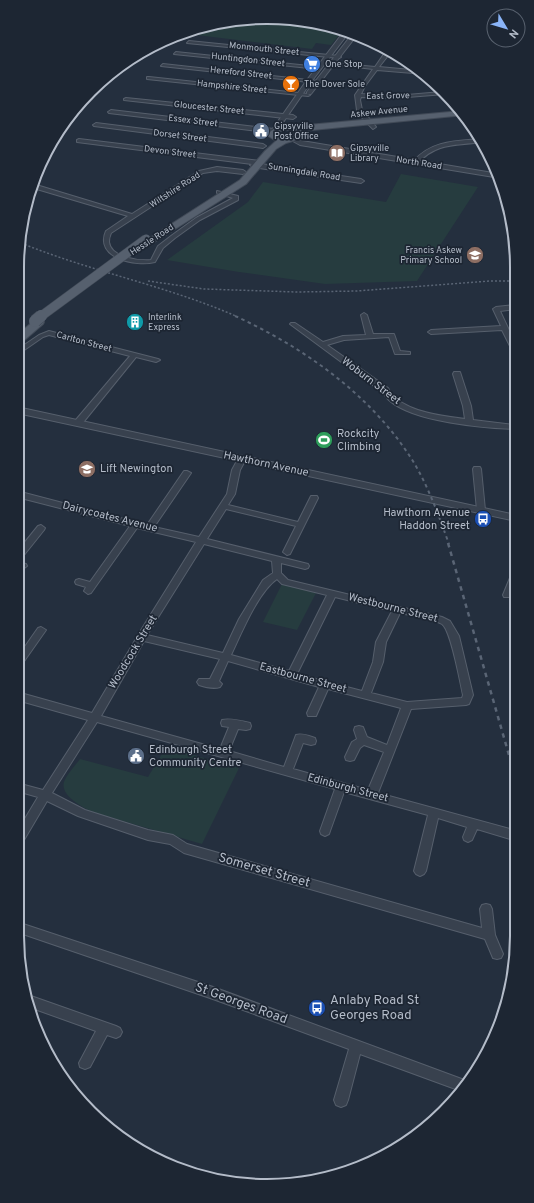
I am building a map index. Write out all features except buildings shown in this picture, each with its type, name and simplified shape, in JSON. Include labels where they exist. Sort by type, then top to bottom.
[{"type":"main road","name":"Askew Avenue","points":[[273,132],[293,134],[456,114]]},
{"type":"main road","name":"Askew Avenue","points":[[371,125],[460,119]]},
{"type":"main road","points":[[273,132],[276,138],[293,134]]},
{"type":"main road","name":"Hessle Road","points":[[24,330],[148,240],[222,193],[243,182],[263,146],[273,132]]},
{"type":"main road","name":"Hessle Road","points":[[222,193],[274,145],[293,134]]},
{"type":"main road","name":"Hessle Road","points":[[24,333],[37,321]]},
{"type":"street","name":"Hessle Road","points":[[273,132],[309,81],[344,37]]},
{"type":"street","points":[[306,98],[334,64],[351,39]]},
{"type":"street","name":"Monmouth Street","points":[[189,42],[339,57]]},
{"type":"street","name":"Huntingdon Street","points":[[176,53],[319,68]]},
{"type":"street","points":[[371,125],[358,106],[357,96],[385,56]]},
{"type":"street","points":[[334,64],[412,72]]},
{"type":"street","name":"Hereford Street","points":[[163,65],[318,82]]},
{"type":"street","name":"Hampshire Street","points":[[149,78],[300,94],[306,98]]},
{"type":"street","points":[[151,84],[157,78]]},
{"type":"street","name":"East Grove","points":[[357,96],[395,97],[437,93]]},
{"type":"street","points":[[133,100],[137,95]]},
{"type":"street","name":"Gloucester Street","points":[[126,99],[284,116],[294,114]]},
{"type":"street","name":"Essex Street","points":[[111,112],[273,132]]},
{"type":"street","points":[[293,134],[288,123],[294,114]]},
{"type":"street","name":"Dorset Street","points":[[96,125],[263,146]]},
{"type":"street","name":"North Road","points":[[293,134],[300,143],[492,175]]},
{"type":"street","name":"Devon Street","points":[[79,141],[252,165]]},
{"type":"street","points":[[416,162],[424,153],[434,147],[474,142]]},
{"type":"street","name":"Sunningdale Road","points":[[252,165],[361,181]]},
{"type":"street","name":"Wiltshire Road","points":[[222,193],[236,197],[236,199],[198,219],[173,237],[160,247],[153,261],[146,263],[111,252],[106,242],[108,232],[201,172],[252,165]]},
{"type":"street","points":[[38,187],[133,216]]},
{"type":"street","points":[[510,308],[496,309],[504,328],[510,336]]},
{"type":"street","points":[[357,319],[365,317],[370,336]]},
{"type":"street","name":"Woburn Street","points":[[293,324],[386,390],[393,400],[412,410],[426,415],[510,426]]},
{"type":"street","points":[[430,332],[446,336],[504,328]]},
{"type":"street","name":"Carlton Street","points":[[24,349],[41,336],[49,333],[156,360]]},
{"type":"street","points":[[323,344],[343,338],[392,335],[398,356],[408,353]]},
{"type":"street","points":[[78,423],[134,355]]},
{"type":"street","points":[[469,381],[459,377],[468,406],[469,422]]},
{"type":"street","name":"Hawthorn Avenue","points":[[24,411],[398,491],[510,517]]},
{"type":"street","name":"Woodcock Street","points":[[24,830],[231,494],[236,470],[242,459]]},
{"type":"street","points":[[477,468],[481,510]]},
{"type":"street","points":[[149,528],[187,473]]},
{"type":"street","name":"Dairycoates Avenue","points":[[24,496],[135,525],[202,540]]},
{"type":"street","points":[[287,552],[314,498]]},
{"type":"street","points":[[223,506],[301,525]]},
{"type":"street","points":[[79,582],[90,588],[135,525]]},
{"type":"street","points":[[24,550],[42,528]]},
{"type":"street","points":[[202,540],[267,556],[276,560],[305,566]]},
{"type":"street","points":[[202,682],[216,684],[225,657],[244,619],[266,582],[277,574],[276,560]]},
{"type":"street","name":"Westbourne Street","points":[[277,574],[285,582],[439,619],[447,623],[454,636],[468,695],[466,701]]},
{"type":"street","points":[[292,675],[332,593]]},
{"type":"street","points":[[365,695],[378,662],[381,642],[397,609]]},
{"type":"street","points":[[24,655],[41,630]]},
{"type":"street","name":"Eastbourne Street","points":[[142,637],[225,657],[407,706],[466,701]]},
{"type":"street","points":[[312,714],[325,685]]},
{"type":"street","name":"Edinburgh Street","points":[[24,698],[287,772],[372,794],[510,834]]},
{"type":"street","points":[[372,794],[407,706]]},
{"type":"street","points":[[223,754],[230,724],[246,726]]},
{"type":"street","points":[[359,730],[363,740],[390,750]]},
{"type":"street","points":[[287,772],[300,738],[311,741]]},
{"type":"street","points":[[350,757],[356,745],[363,740]]},
{"type":"street","points":[[325,831],[341,786]]},
{"type":"street","points":[[24,789],[45,795]]},
{"type":"street","name":"Somerset Street","points":[[45,795],[82,813],[148,835],[173,840],[184,848],[489,935]]},
{"type":"street","points":[[420,871],[434,812]]},
{"type":"street","points":[[468,837],[474,824]]},
{"type":"street","points":[[486,909],[489,935],[497,954]]},
{"type":"street","name":"St Georges Road","points":[[24,929],[214,993],[460,1084]]},
{"type":"street","points":[[33,1003],[110,1030],[85,1063]]},
{"type":"street","points":[[341,1100],[356,1046]]},
{"type":"green space","points":[[267,24],[299,26],[339,35],[331,45],[316,43],[312,49],[195,35],[235,26]]},
{"type":"green space","points":[[401,174],[478,187],[417,281],[325,284],[167,260],[248,202],[263,182],[386,202]]},
{"type":"green space","points":[[282,584],[316,593],[297,630],[263,622]]},
{"type":"green space","points":[[166,747],[239,768],[202,844],[92,812],[73,800],[65,792],[65,779],[80,759],[148,777]]},
{"type":"railway","points":[[25,245],[75,262],[185,296],[238,317]]},
{"type":"railway","points":[[148,281],[204,289],[297,292],[357,291],[490,281],[510,281]]},
{"type":"railway","points":[[235,316],[260,328],[309,357],[354,392],[374,411],[393,432],[415,465],[432,498],[449,544]]},
{"type":"railway","points":[[448,543],[510,759]]},
{"type":"place","name":"One Stop","points":[[312,64]]},
{"type":"place","name":"The Dover Sole","points":[[291,84]]},
{"type":"place","name":"Gipsyville Post Office","points":[[261,131]]},
{"type":"place","name":"Gipsyville Library","points":[[337,153]]},
{"type":"place","name":"Francis Askew Primary School","points":[[475,255]]},
{"type":"place","name":"Interlink Express","points":[[135,322]]},
{"type":"place","name":"Rockcity Climbing","points":[[324,440]]},
{"type":"place","name":"Lift Newington","points":[[87,469]]},
{"type":"place","name":"Hawthorn Avenue Haddon Street","points":[[483,519]]},
{"type":"place","name":"Edinburgh Street Community Centre","points":[[136,756]]},
{"type":"place","name":"Anlaby Road St Georges Road","points":[[317,1008]]}]
